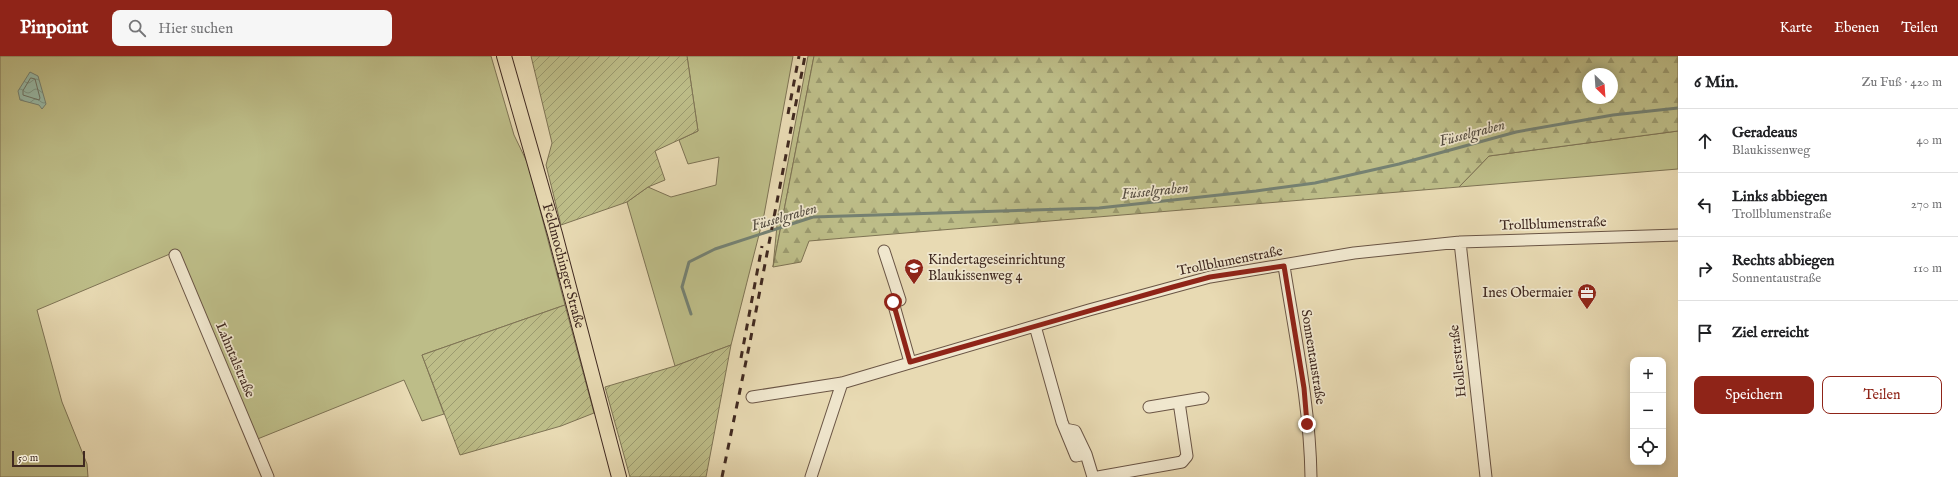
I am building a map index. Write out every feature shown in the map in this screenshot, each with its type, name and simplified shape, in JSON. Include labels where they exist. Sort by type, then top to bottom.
[{"type":"main road","name":"Feldmochinger Straße","points":[[504,56],[555,234],[619,477]]},
{"type":"street","name":"Trollblumenstraße","points":[[752,397],[842,382],[1203,279],[1354,253],[1460,242],[1678,235]]},
{"type":"street","name":"Hollerstraße","points":[[1460,242],[1486,477]]},
{"type":"street","points":[[884,251],[900,300],[893,302],[910,362]]},
{"type":"street","name":"Lahntalstraße","points":[[175,255],[268,477]]},
{"type":"street","name":"Sonnentaustraße","points":[[1284,266],[1304,388],[1311,456],[1311,477]]},
{"type":"street","points":[[1035,326],[1065,429],[1075,431],[1086,454],[1093,477]]},
{"type":"street","points":[[811,477],[842,382]]},
{"type":"street","points":[[1149,407],[1203,398]]},
{"type":"street","points":[[1098,477],[1182,462],[1187,456],[1179,402]]},
{"type":"green space","points":[[0,56],[491,56],[514,135],[528,164],[565,305],[422,355],[444,414],[422,421],[404,380],[255,440],[177,251],[37,310],[62,402],[87,464],[88,477],[0,477]]},
{"type":"green space","points":[[531,56],[687,56],[698,131],[655,151],[665,180],[648,187],[627,202],[561,225],[546,165],[552,143]]},
{"type":"green space","points":[[687,56],[793,56],[764,215],[731,345],[675,366],[627,202],[648,187],[671,197],[716,185],[719,157],[688,164],[679,140],[698,131]]},
{"type":"green space","points":[[808,56],[814,56],[773,267],[778,215]]},
{"type":"green space","points":[[814,56],[1678,56],[1678,131],[1489,156],[1459,187],[809,241],[801,262],[773,267]]},
{"type":"green space","points":[[1678,131],[1678,169],[1459,187],[1489,156]]},
{"type":"green space","points":[[565,305],[594,413],[561,426],[460,455],[422,355]]},
{"type":"green space","points":[[731,345],[706,477],[630,477],[605,387],[675,366]]},
{"type":"water","points":[[30,72],[38,76],[46,104],[42,109],[39,105],[20,100],[18,91]]},
{"type":"waterway","name":"Füsselgraben","points":[[691,314],[682,287],[689,262],[715,249],[813,217],[1099,208],[1256,191],[1315,183],[1399,164],[1516,132],[1613,115],[1678,108]]},
{"type":"railway","points":[[788,114],[799,56]]},
{"type":"railway","points":[[722,477],[750,342],[805,56]]},
{"type":"railway","points":[[741,358],[762,246]]},
{"type":"place","name":"Kindertageseinrichtung Blaukissenweg 4","points":[[914,285]]},
{"type":"place","name":"Ines Obermaier","points":[[1587,310]]},
{"type":"route","points":[[893,302],[910,362],[1089,310],[1210,277],[1284,266],[1304,388],[1307,424]]}]
